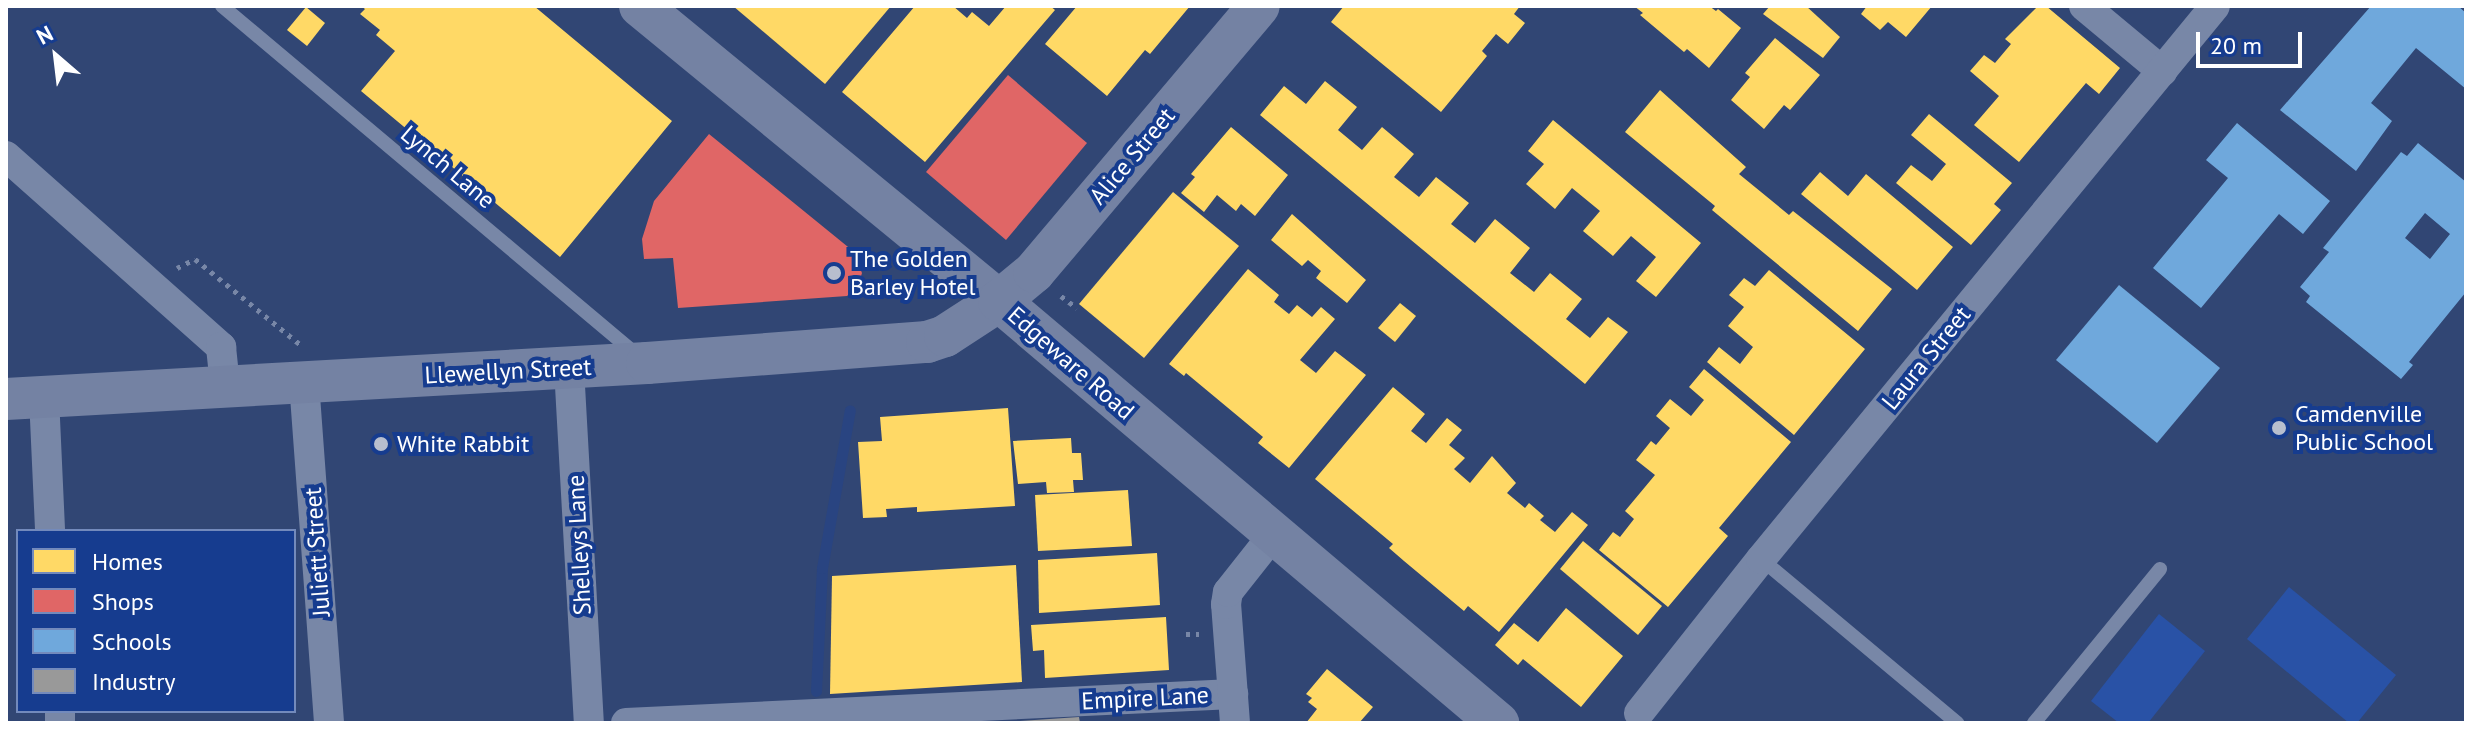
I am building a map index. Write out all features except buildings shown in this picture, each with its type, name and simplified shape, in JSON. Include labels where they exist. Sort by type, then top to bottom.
[{"type":"street","name":"Edgeware Road","points":[[640,6],[999,301],[1498,723]]},
{"type":"street","name":"Alice Street","points":[[999,301],[1040,264],[1259,6]]},
{"type":"street","points":[[2084,6],[2162,71]]},
{"type":"street","name":"Laura Street","points":[[1639,713],[1761,559],[2215,6]]},
{"type":"street","points":[[6,156],[221,347],[225,386]]},
{"type":"street","name":"Llewellyn Street","points":[[25,398],[225,386],[303,362],[569,368],[927,342],[959,330],[999,301]]},
{"type":"street","name":"Juliett Street","points":[[303,362],[329,723]]},
{"type":"street","name":"Shelleys Lane","points":[[569,368],[589,723]]},
{"type":"street","points":[[25,398],[50,529]]},
{"type":"street","points":[[1234,708],[1228,592],[1273,535]]},
{"type":"street","name":"Empire Lane","points":[[626,723],[1234,708]]},
{"type":"lane","name":"Lynch Lane","points":[[222,6],[647,363]]},
{"type":"lane","points":[[1761,559],[1957,723]]},
{"type":"lane","points":[[2034,723],[2160,569]]},
{"type":"path","points":[[195,259],[263,316],[303,362]]},
{"type":"path","points":[[1061,295],[1077,308]]},
{"type":"shaded area","points":[[2289,587],[2396,675],[2357,723],[2349,723],[2247,639]]},
{"type":"shaded area","points":[[2159,614],[2205,651],[2148,723],[2119,723],[2091,701]]},
{"type":"waterway","points":[[816,691],[822,568],[850,410]]},
{"type":"place","name":"The Golden Barley Hotel","points":[[834,273]]},
{"type":"place","name":"Camdenville Public School","points":[[2279,428]]},
{"type":"place","name":"White Rabbit","points":[[381,444]]}]
